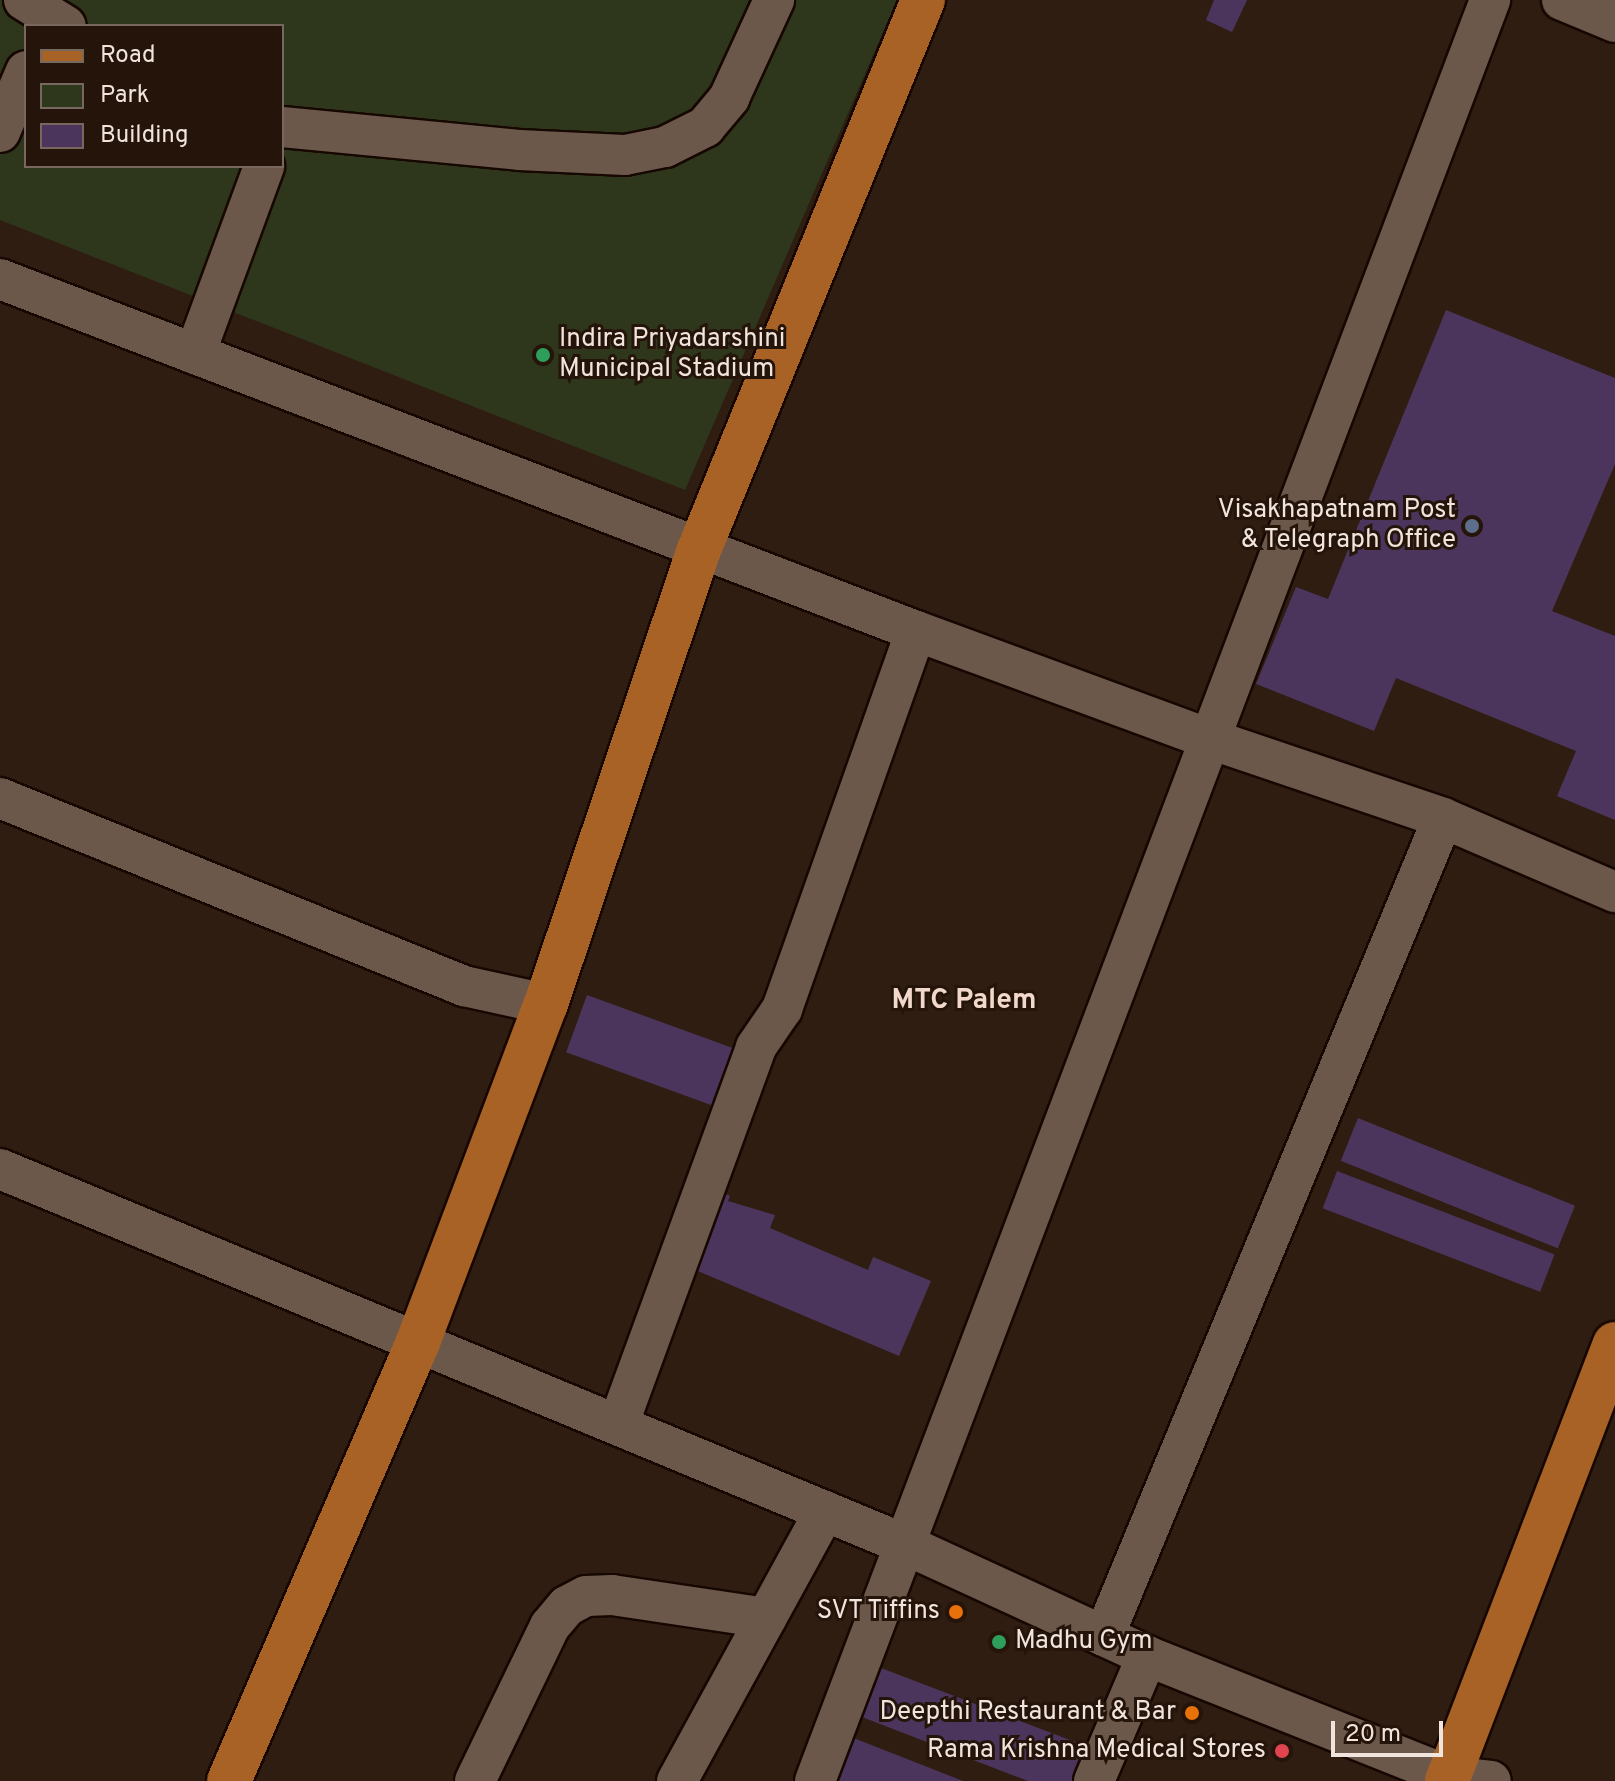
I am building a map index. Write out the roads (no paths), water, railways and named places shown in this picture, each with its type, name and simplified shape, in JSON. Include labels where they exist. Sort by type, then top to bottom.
[{"type":"main road","points":[[229,1781],[418,1342],[546,1004],[699,550],[923,0]]},
{"type":"main road","points":[[1463,1779],[1615,1344]]},
{"type":"street","points":[[284,127],[519,150],[625,155],[665,147],[705,127],[729,98],[774,0]]},
{"type":"street","points":[[815,1781],[1490,0]]},
{"type":"street","points":[[1562,0],[1615,22]]},
{"type":"street","points":[[0,132],[24,76]]},
{"type":"street","points":[[195,354],[263,168]]},
{"type":"street","points":[[0,279],[699,550],[1210,739],[1443,818],[1615,892]]},
{"type":"street","points":[[618,1425],[756,1047],[782,1009],[916,631]]},
{"type":"street","points":[[0,798],[464,986],[546,1004]]},
{"type":"street","points":[[1104,1636],[1443,818]]},
{"type":"street","points":[[0,1169],[904,1544],[1147,1656],[1463,1779]]},
{"type":"street","points":[[677,1781],[825,1511]]},
{"type":"street","points":[[475,1781],[550,1626],[567,1606],[586,1596],[612,1595],[766,1618]]},
{"type":"street","points":[[1094,1781],[1147,1656]]},
{"type":"place","name":"Indira Priyadarshini Municipal Stadium","points":[[543,355]]},
{"type":"place","name":"Visakhapatnam Post & Telegraph Office","points":[[1472,526]]},
{"type":"place","name":"SVT Tiffins","points":[[956,1612]]},
{"type":"place","name":"Madhu Gym","points":[[999,1642]]},
{"type":"place","name":"Deepthi Restaurant & Bar","points":[[1192,1713]]},
{"type":"place","name":"Rama Krishna Medical Stores","points":[[1282,1751]]},
{"type":"district","name":"MTC Palem","points":[[964,1001]]}]
